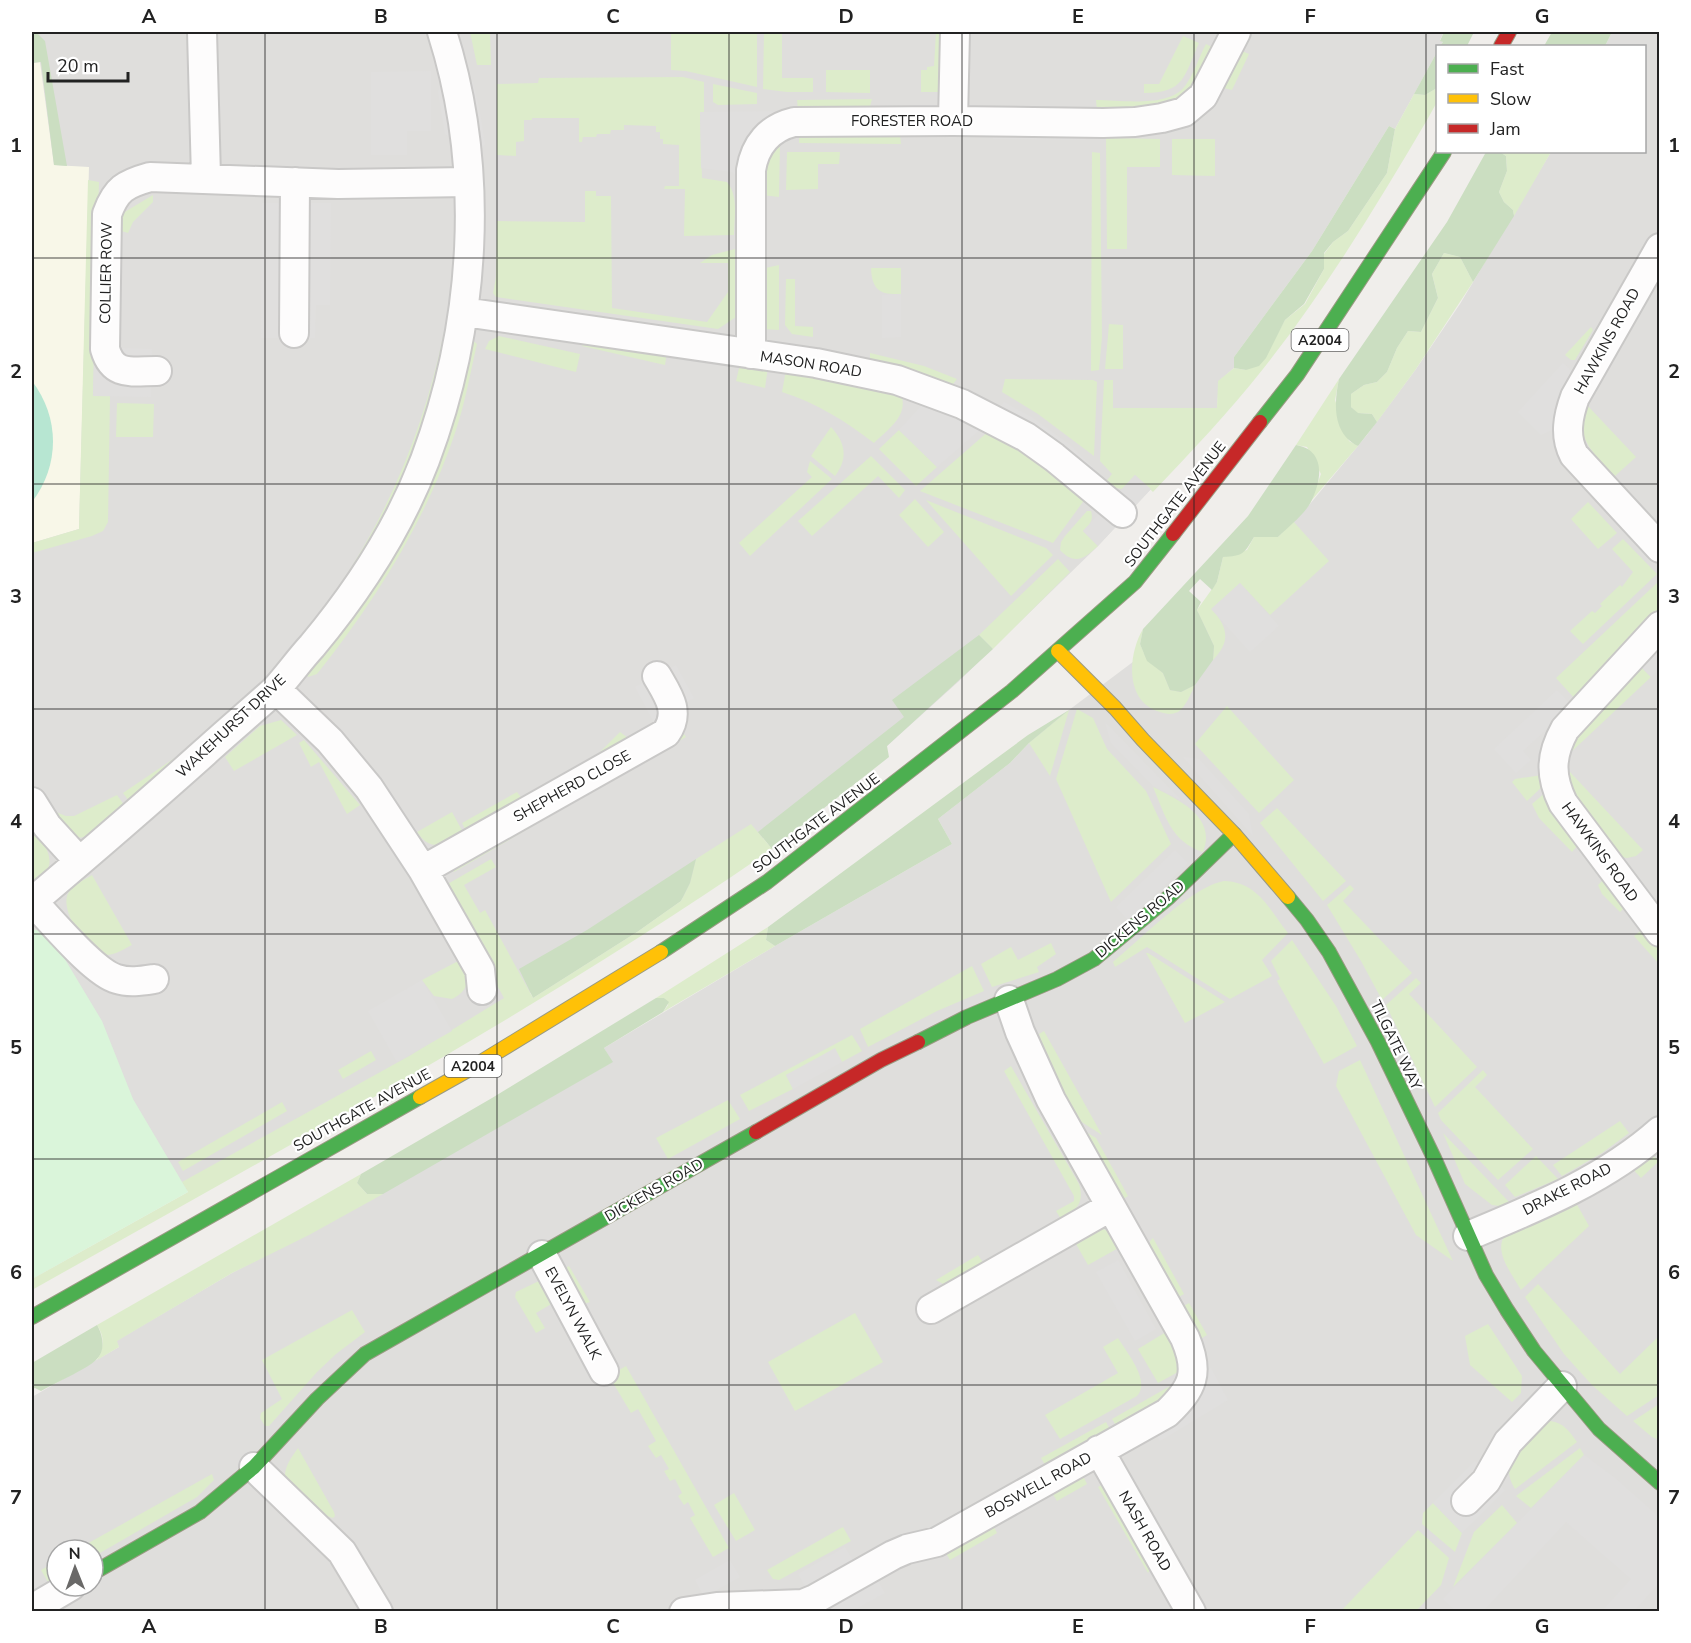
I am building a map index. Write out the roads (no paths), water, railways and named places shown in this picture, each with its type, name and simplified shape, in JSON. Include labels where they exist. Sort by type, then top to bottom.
[{"type":"street","points":[[202,32],[206,177]]},
{"type":"street","name":"WAKEHURST DRIVE","points":[[32,902],[276,688],[340,612],[383,545],[406,502],[424,462],[450,378],[464,312],[469,250],[465,132],[452,65],[442,32]]},
{"type":"street","points":[[953,121],[955,32]]},
{"type":"street","name":"FORESTER ROAD","points":[[751,354],[752,170],[756,152],[775,128],[794,122],[1124,123],[1162,118],[1184,112],[1203,96],[1236,32]]},
{"type":"street","name":"SOUTHGATE AVENUE","points":[[32,1317],[468,1070],[638,967],[767,882],[1003,698],[1135,582],[1297,375],[1443,153]]},
{"type":"street","name":"COLLIER ROW","points":[[157,371],[119,369],[113,366],[105,349],[107,214],[122,188],[150,177],[206,177],[295,182],[468,182]]},
{"type":"street","points":[[294,333],[295,182]]},
{"type":"street","name":"HAWKINS ROAD","points":[[1659,248],[1575,397],[1569,411],[1568,426],[1570,447],[1574,455],[1659,548]]},
{"type":"street","name":"MASON ROAD","points":[[464,312],[751,354],[859,371],[897,380],[962,404],[1026,437],[1122,513]]},
{"type":"street","name":"HAWKINS ROAD","points":[[1659,626],[1565,729],[1558,741],[1553,770],[1554,786],[1563,804],[1659,932]]},
{"type":"street","name":"TILGATE WAY","points":[[1058,651],[1234,834],[1307,920],[1329,952],[1378,1042],[1434,1158],[1486,1275],[1507,1310],[1534,1351],[1599,1429],[1659,1484]]},
{"type":"street","name":"SHEPHERD CLOSE","points":[[423,870],[666,733],[672,726],[673,707],[657,676]]},
{"type":"street","points":[[276,688],[330,741],[369,788],[423,870],[480,970],[482,990]]},
{"type":"street","points":[[32,802],[47,826],[79,861]]},
{"type":"street","name":"DICKENS ROAD","points":[[105,1566],[200,1512],[254,1467],[317,1399],[365,1354],[881,1060],[967,1017],[1057,979],[1094,959],[1169,897],[1234,834]]},
{"type":"street","points":[[32,902],[91,963],[114,979],[128,982],[154,979]]},
{"type":"street","name":"BOSWELL ROAD","points":[[684,1611],[717,1607],[803,1604],[893,1555],[937,1542],[1167,1413],[1190,1387],[1194,1371],[1192,1354],[1185,1338],[1051,1100],[1020,1032],[1009,1000]]},
{"type":"street","name":"DRAKE ROAD","points":[[1468,1236],[1583,1184],[1618,1163],[1659,1131]]},
{"type":"street","points":[[931,1309],[1110,1207]]},
{"type":"street","name":"EVELYN WALK","points":[[542,1255],[604,1371]]},
{"type":"street","points":[[1466,1501],[1486,1481],[1508,1442],[1562,1386]]},
{"type":"street","name":"NASH ROAD","points":[[1099,1450],[1191,1611]]},
{"type":"street","points":[[254,1467],[342,1552],[378,1611]]},
{"type":"street","points":[[32,1609],[51,1598]]}]
